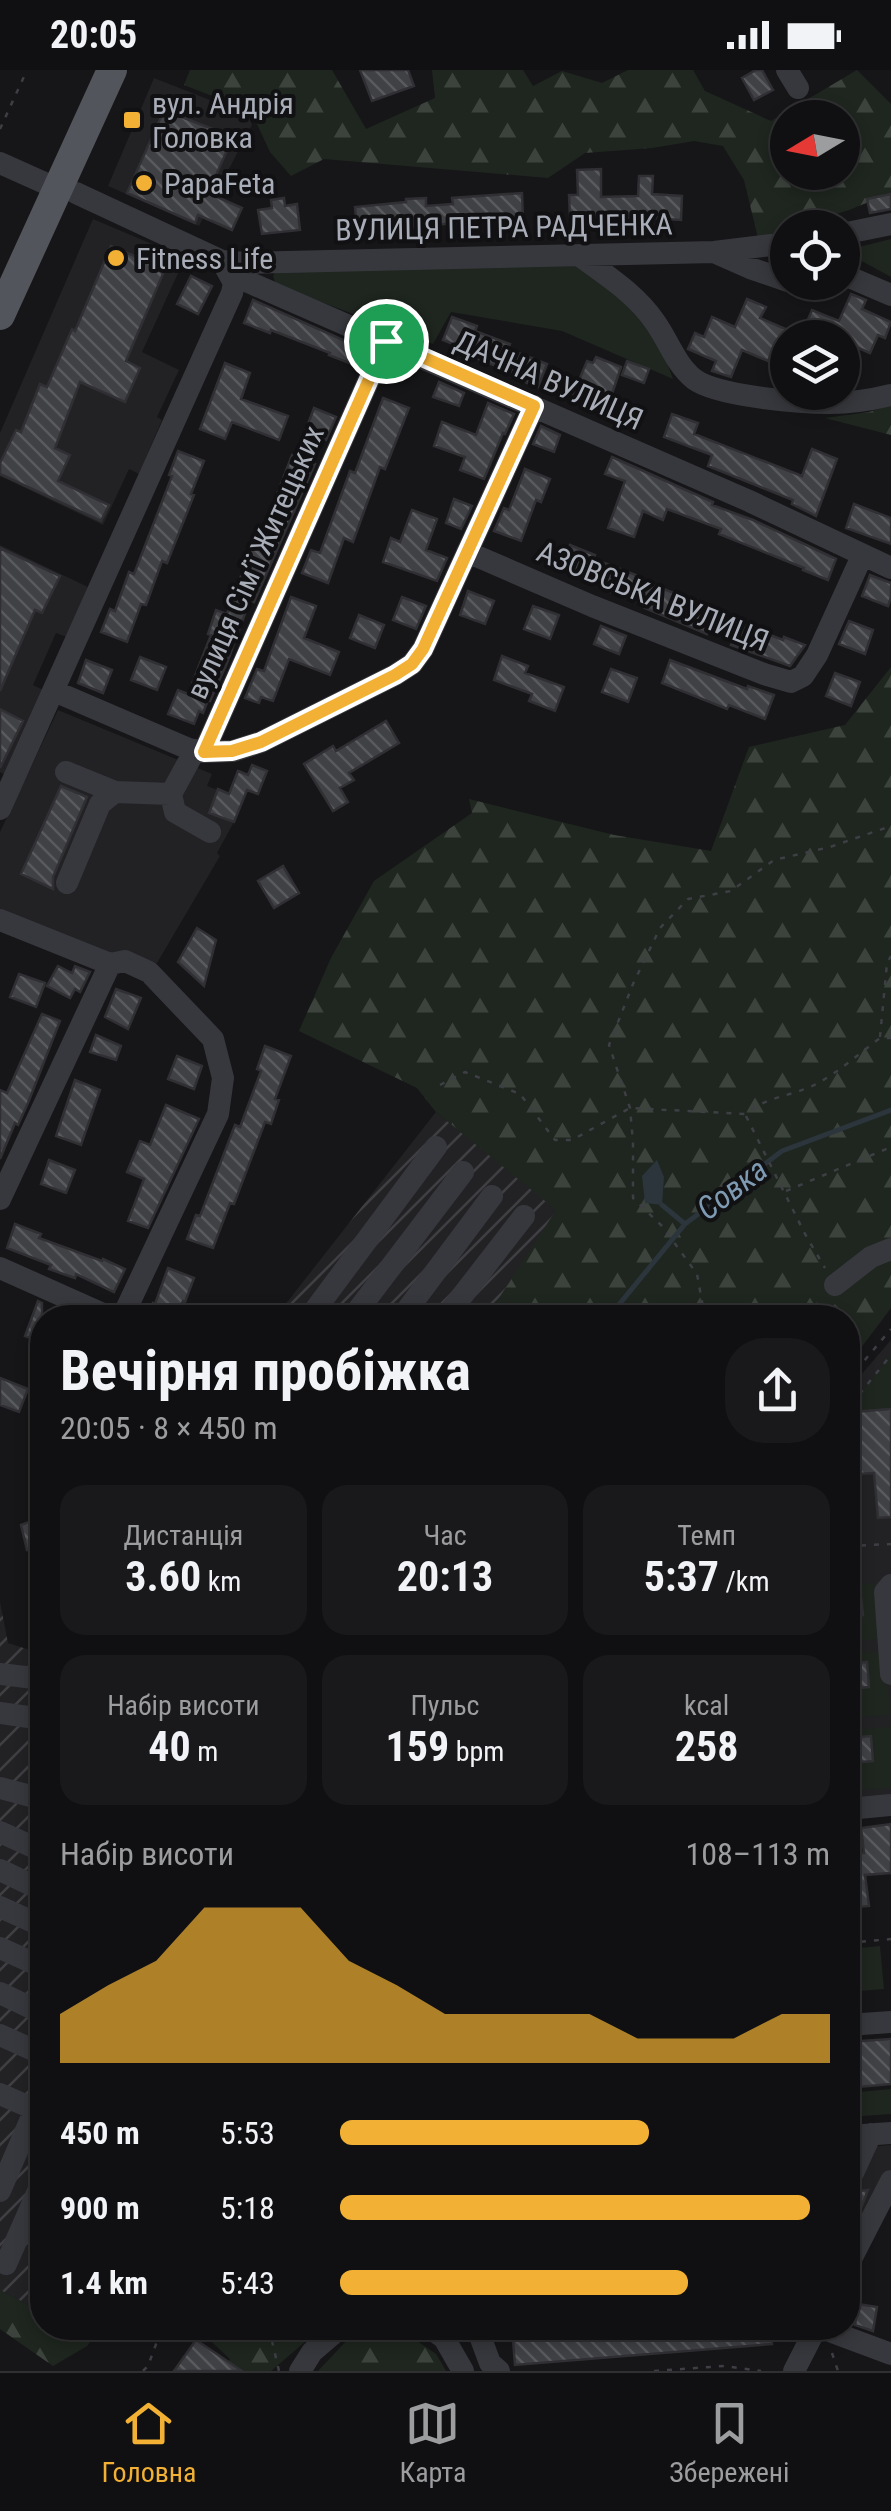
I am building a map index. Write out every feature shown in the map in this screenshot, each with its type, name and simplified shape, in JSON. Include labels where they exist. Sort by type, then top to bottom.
[{"type":"main road","points":[[0,314],[67,191],[112,70]]},
{"type":"street","name":"ДАЧНА ВУЛИЦЯ","points":[[0,162],[222,261],[246,281],[747,500],[891,568]]},
{"type":"street","points":[[860,230],[891,224]]},
{"type":"street","name":"ВУЛИЦЯ ПЕТРА РАДЧЕНКА","points":[[222,261],[580,256],[714,252],[770,245]]},
{"type":"street","points":[[714,252],[770,275]]},
{"type":"street","points":[[580,256],[627,290],[649,314],[678,361],[695,380],[720,391],[829,403],[891,395]]},
{"type":"street","points":[[1,802],[232,293],[234,283],[222,261]]},
{"type":"street","points":[[860,282],[891,295]]},
{"type":"street","points":[[649,314],[678,320]]},
{"type":"street","name":"вулиця Сімʼї Житецьких","points":[[170,794],[199,751],[386,341]]},
{"type":"street","points":[[54,691],[199,751],[232,751],[261,742],[395,675],[412,664],[423,649],[534,406]]},
{"type":"street","name":"АЗОВСЬКА ВУЛИЦЯ","points":[[467,552],[609,613],[791,682],[803,676],[816,655],[862,556]]},
{"type":"street","points":[[66,772],[115,792],[170,794],[174,812],[210,832]]},
{"type":"street","points":[[67,882],[100,804],[115,792]]},
{"type":"street","points":[[0,920],[110,964],[125,961],[149,972],[214,1039],[224,1078],[218,1114],[128,1305]]},
{"type":"street","points":[[0,1199],[110,964]]},
{"type":"street","points":[[320,1305],[436,1147]]},
{"type":"street","points":[[362,1305],[463,1172]]},
{"type":"street","points":[[411,1305],[492,1196]]},
{"type":"street","points":[[455,1305],[524,1216]]},
{"type":"street","points":[[835,1285],[871,1257],[891,1249]]},
{"type":"street","points":[[0,1268],[83,1305]]},
{"type":"street","points":[[891,1585],[885,1592],[891,1674]]},
{"type":"street","points":[[0,1674],[30,1678]]},
{"type":"street","points":[[0,1714],[30,1718]]},
{"type":"street","points":[[0,1788],[30,1796]]},
{"type":"street","points":[[860,1808],[891,1805]]},
{"type":"street","points":[[0,1832],[30,1846]]},
{"type":"street","points":[[0,1870],[30,1884]]},
{"type":"street","points":[[0,1907],[30,1921]]},
{"type":"street","points":[[0,1948],[30,1962]]},
{"type":"street","points":[[0,1993],[30,2007]]},
{"type":"street","points":[[860,2024],[891,2022]]},
{"type":"street","points":[[0,2034],[30,2048]]},
{"type":"street","points":[[0,2094],[30,2100]]},
{"type":"street","points":[[0,2191],[6,2157],[30,2115]]},
{"type":"street","points":[[860,2242],[891,2181]]},
{"type":"street","points":[[0,2261],[6,2264],[30,2209]]},
{"type":"street","points":[[300,2371],[312,2352],[326,2340]]},
{"type":"street","points":[[445,2340],[463,2371]]},
{"type":"street","points":[[482,2340],[490,2363],[499,2371]]},
{"type":"street","points":[[794,2371],[810,2340]]},
{"type":"street","points":[[853,2340],[891,2354]]},
{"type":"path","points":[[0,130],[27,70]]},
{"type":"path","points":[[703,1305],[697,1274],[662,1226],[633,1198],[630,1108],[609,1045],[660,928],[688,899],[730,891],[774,860],[891,826]]},
{"type":"path","points":[[880,1038],[887,963],[891,956]]},
{"type":"path","points":[[440,1085],[465,1072],[520,1094],[555,1140],[572,1140],[630,1108],[746,1114],[761,1102],[819,1083],[880,1038],[891,1038]]},
{"type":"path","points":[[746,1114],[835,1285],[816,1305]]},
{"type":"path","points":[[784,1192],[891,1148]]},
{"type":"path","points":[[860,1365],[891,1328]]},
{"type":"path","points":[[860,1393],[891,1355]]},
{"type":"path","points":[[860,1546],[891,1544]]},
{"type":"path","points":[[860,1942],[891,1939]]},
{"type":"path","points":[[143,2371],[158,2340]]},
{"type":"path","points":[[272,2340],[279,2371]]},
{"type":"path","points":[[654,2371],[724,2366],[761,2371]]},
{"type":"shaded area","points":[[154,78],[248,115],[252,125],[199,226],[108,186]]},
{"type":"shaded area","points":[[93,219],[185,258],[142,352],[179,370],[157,417],[162,420],[139,474],[129,469],[103,525],[0,476],[0,433]]},
{"type":"shaded area","points":[[0,545],[88,587],[67,637],[56,633],[33,685],[45,691],[8,776],[0,772]]},
{"type":"shaded area","points":[[58,710],[212,774],[207,786],[243,799],[217,853],[220,856],[157,963],[126,953],[104,956],[0,914],[0,832]]},
{"type":"shaded area","points":[[436,1112],[557,1210],[495,1305],[285,1305]]},
{"type":"shaded area","points":[[657,1160],[664,1177],[662,1205],[645,1203],[642,1176]]},
{"type":"shaded area","points":[[891,1340],[891,1801],[860,1804],[860,1376]]},
{"type":"shaded area","points":[[0,1602],[8,1643],[30,1650],[30,2306],[0,2290]]},
{"type":"shaded area","points":[[891,2145],[891,2173],[860,2223],[860,2148]]},
{"type":"green space","points":[[190,70],[332,70],[366,129],[435,98],[432,70],[523,70],[533,86],[562,71],[602,83],[628,70],[693,70],[705,91],[770,121],[770,190],[860,190],[860,100],[806,100],[857,70],[891,104],[891,193],[849,210],[770,210],[770,234],[758,238],[744,180],[723,146],[694,141],[585,153],[548,178],[324,159],[291,176],[270,152],[251,111],[184,85]]},
{"type":"green space","points":[[891,239],[891,277],[860,260],[860,247]]},
{"type":"green space","points":[[578,261],[601,277],[658,338],[673,379],[562,331],[451,312],[433,344],[276,285],[273,276],[277,269]]},
{"type":"green space","points":[[891,405],[891,435],[825,418],[869,412]]},
{"type":"green space","points":[[891,667],[891,1308],[860,1349],[860,1305],[495,1305],[556,1210],[436,1112],[417,1088],[299,1031],[331,958],[374,881],[472,813],[469,799],[614,835],[711,851],[749,747],[845,725]]},
{"type":"green space","points":[[891,1355],[891,1409],[860,1411],[860,1393]]},
{"type":"green space","points":[[878,1583],[882,1639],[860,1641],[860,1584]]},
{"type":"green space","points":[[885,1651],[890,1715],[860,1717],[860,1653]]},
{"type":"green space","points":[[891,1727],[891,1788],[860,1790],[860,1729]]},
{"type":"green space","points":[[880,1946],[884,1989],[860,1991],[860,1948]]},
{"type":"green space","points":[[891,2089],[891,2114],[860,2116],[860,2092]]},
{"type":"green space","points":[[0,2290],[30,2306],[30,2340],[91,2340],[53,2366],[0,2329]]},
{"type":"green space","points":[[210,2340],[307,2340],[271,2371],[223,2371],[230,2359]]},
{"type":"green space","points":[[347,2340],[416,2340],[436,2354],[446,2371],[318,2371]]},
{"type":"building","points":[[360,70],[408,70],[414,86],[372,101]]},
{"type":"building","points":[[762,70],[773,90],[754,100],[742,78]]},
{"type":"building","points":[[164,110],[233,137],[208,193],[242,208],[232,230],[198,215],[195,223],[127,193]]},
{"type":"building","points":[[601,169],[601,197],[638,196],[639,176],[653,176],[652,194],[682,196],[681,220],[570,218],[569,195],[578,195],[577,170]]},
{"type":"building","points":[[522,193],[523,218],[432,228],[397,225],[357,229],[355,207],[426,198],[426,206],[453,204],[452,198]]},
{"type":"building","points":[[891,194],[891,209],[870,213],[867,199]]},
{"type":"building","points":[[284,198],[285,206],[297,204],[300,230],[262,234],[258,210],[272,208],[271,200]]},
{"type":"building","points":[[111,246],[165,269],[126,361],[140,368],[125,402],[80,382],[55,448],[70,455],[58,481],[109,505],[101,521],[0,474],[0,463],[16,430],[21,432],[40,384],[47,387]]},
{"type":"building","points":[[191,276],[212,286],[198,314],[177,304]]},
{"type":"building","points":[[860,298],[866,300],[862,309],[891,322],[885,338],[878,335],[870,353],[860,349],[860,320],[839,320],[848,300]]},
{"type":"building","points":[[747,299],[766,307],[760,318],[770,322],[768,361],[742,350],[731,377],[712,371],[716,361],[688,349],[695,333],[704,337],[712,317],[735,327]]},
{"type":"building","points":[[253,300],[361,348],[354,365],[271,330],[270,333],[244,323]]},
{"type":"building","points":[[812,310],[837,320],[808,320]]},
{"type":"building","points":[[452,317],[510,344],[508,349],[547,364],[538,387],[443,340]]},
{"type":"building","points":[[596,357],[621,367],[606,412],[572,397],[587,361],[593,363]]},
{"type":"building","points":[[627,361],[649,369],[644,383],[622,375]]},
{"type":"building","points":[[225,363],[250,373],[241,399],[288,416],[279,440],[232,422],[225,439],[200,429]]},
{"type":"building","points":[[439,382],[464,393],[459,406],[433,397]]},
{"type":"building","points":[[383,398],[409,408],[385,469],[380,467],[353,542],[344,538],[328,583],[302,573],[311,550],[320,553],[350,471],[355,473]]},
{"type":"building","points":[[488,403],[514,414],[484,479],[460,470],[465,457],[434,446],[442,422],[476,435]]},
{"type":"building","points":[[314,408],[336,417],[326,440],[305,432]]},
{"type":"building","points":[[672,414],[698,423],[694,434],[802,476],[812,449],[837,459],[816,516],[792,504],[793,500],[708,466],[712,455],[664,437]]},
{"type":"building","points":[[541,426],[560,435],[554,452],[533,444]]},
{"type":"building","points":[[178,451],[204,461],[167,563],[162,561],[127,642],[101,632],[110,609],[115,611],[129,572],[134,574]]},
{"type":"building","points":[[292,455],[315,464],[254,602],[250,600],[210,701],[203,713],[199,711],[194,724],[168,714],[178,690],[188,694],[211,635],[208,634],[216,610],[227,614],[259,527],[264,528]]},
{"type":"building","points":[[612,457],[836,559],[828,580],[719,534],[721,529],[667,509],[663,520],[643,511],[634,537],[608,528],[625,481],[605,474]]},
{"type":"building","points":[[525,469],[550,479],[541,502],[536,500],[521,541],[494,531],[504,508],[509,510]]},
{"type":"building","points":[[454,499],[472,506],[461,529],[446,523]]},
{"type":"building","points":[[854,504],[891,518],[891,544],[846,528]]},
{"type":"building","points":[[412,510],[437,519],[426,550],[447,558],[437,581],[383,562],[391,538],[400,542]]},
{"type":"building","points":[[570,545],[636,578],[716,610],[707,634],[561,569]]},
{"type":"building","points":[[0,548],[60,576],[42,613],[35,610],[0,691]]},
{"type":"building","points":[[870,575],[891,583],[888,606],[862,596]]},
{"type":"building","points":[[468,591],[494,601],[485,624],[460,615]]},
{"type":"building","points":[[291,597],[316,606],[304,638],[339,652],[330,675],[289,659],[273,701],[261,697],[259,703],[245,698],[257,669],[264,671]]},
{"type":"building","points":[[402,597],[426,606],[416,629],[393,620]]},
{"type":"building","points":[[533,606],[559,615],[550,639],[524,629]]},
{"type":"building","points":[[359,615],[384,625],[375,648],[350,638]]},
{"type":"building","points":[[849,621],[873,630],[865,654],[839,644]]},
{"type":"building","points":[[739,623],[805,645],[790,666],[731,645]]},
{"type":"building","points":[[601,626],[626,636],[619,654],[594,644]]},
{"type":"building","points":[[502,656],[528,666],[525,673],[564,687],[555,711],[529,701],[532,694],[494,680]]},
{"type":"building","points":[[140,657],[166,667],[157,690],[131,680]]},
{"type":"building","points":[[86,660],[112,670],[103,693],[78,683]]},
{"type":"building","points":[[670,660],[774,695],[765,719],[729,705],[727,709],[662,683]]},
{"type":"building","points":[[611,669],[637,678],[628,702],[602,692]]},
{"type":"building","points":[[835,673],[860,682],[851,706],[826,696]]},
{"type":"building","points":[[0,709],[23,721],[0,768]]},
{"type":"building","points":[[386,721],[399,743],[349,773],[354,780],[340,788],[348,802],[333,811],[304,764],[333,746],[336,751]]},
{"type":"building","points":[[252,765],[267,771],[258,794],[247,790],[234,822],[209,813],[218,789],[229,794],[238,771],[248,775]]},
{"type":"building","points":[[61,786],[87,797],[53,877],[53,889],[21,874]]},
{"type":"building","points":[[283,866],[299,893],[274,908],[258,881]]},
{"type":"building","points":[[197,928],[216,940],[204,986],[178,962]]},
{"type":"building","points":[[58,966],[72,973],[75,966],[90,972],[80,992],[75,989],[70,998],[47,986]]},
{"type":"building","points":[[19,974],[45,983],[36,1007],[10,997]]},
{"type":"building","points":[[116,989],[141,998],[128,1029],[105,1017]]},
{"type":"building","points":[[42,1014],[60,1021],[28,1103],[0,1159],[0,1090],[7,1093]]},
{"type":"building","points":[[96,1035],[121,1046],[116,1060],[90,1052]]},
{"type":"building","points":[[265,1046],[291,1056],[275,1099],[279,1100],[271,1124],[265,1122],[213,1248],[187,1239],[196,1215],[200,1216],[235,1125],[240,1127],[261,1071],[257,1069]]},
{"type":"building","points":[[177,1056],[202,1066],[194,1089],[168,1079]]},
{"type":"building","points":[[75,1080],[100,1090],[81,1145],[56,1136]]},
{"type":"building","points":[[166,1105],[199,1119],[148,1228],[128,1221],[144,1179],[127,1172],[140,1141],[150,1145]]},
{"type":"building","points":[[49,1160],[75,1170],[66,1193],[41,1184]]},
{"type":"building","points":[[15,1224],[41,1234],[39,1238],[125,1269],[114,1292],[76,1274],[75,1278],[49,1269],[51,1265],[7,1248]]},
{"type":"building","points":[[168,1268],[194,1278],[181,1305],[155,1304]]},
{"type":"building","points":[[0,1378],[28,1389],[19,1412],[0,1405]]},
{"type":"building","points":[[891,1409],[891,1517],[878,1518],[874,1473],[860,1474],[860,1411]]},
{"type":"building","points":[[30,1522],[30,1549],[27,1550],[21,1525]]},
{"type":"building","points":[[867,1662],[869,1687],[860,1688],[860,1663]]},
{"type":"building","points":[[871,1736],[873,1761],[860,1762],[860,1737]]},
{"type":"building","points":[[891,1824],[891,1873],[865,1875],[869,1906],[860,1907],[860,1854],[864,1853],[861,1828]]},
{"type":"building","points":[[891,2039],[891,2084],[860,2087],[860,2041]]},
{"type":"building","points":[[868,2190],[860,2210],[860,2191]]},
{"type":"building","points":[[860,2304],[877,2307],[873,2331],[860,2327]]},
{"type":"building","points":[[196,2340],[242,2371],[174,2371]]},
{"type":"building","points":[[513,2340],[772,2340],[772,2344],[515,2365]]},
{"type":"waterway","name":"Совка","points":[[619,1305],[685,1224],[782,1151],[891,1110]]},
{"type":"waterway","points":[[662,1205],[685,1224]]},
{"type":"place","name":"вул. Андрія Головка","points":[[132,120]]},
{"type":"place","name":"PapaFeta","points":[[144,183]]},
{"type":"place","name":"Fitness Life","points":[[116,258]]},
{"type":"route","points":[[386,341],[534,406],[423,649],[412,664],[261,742],[232,751],[204,752],[386,341]]}]
